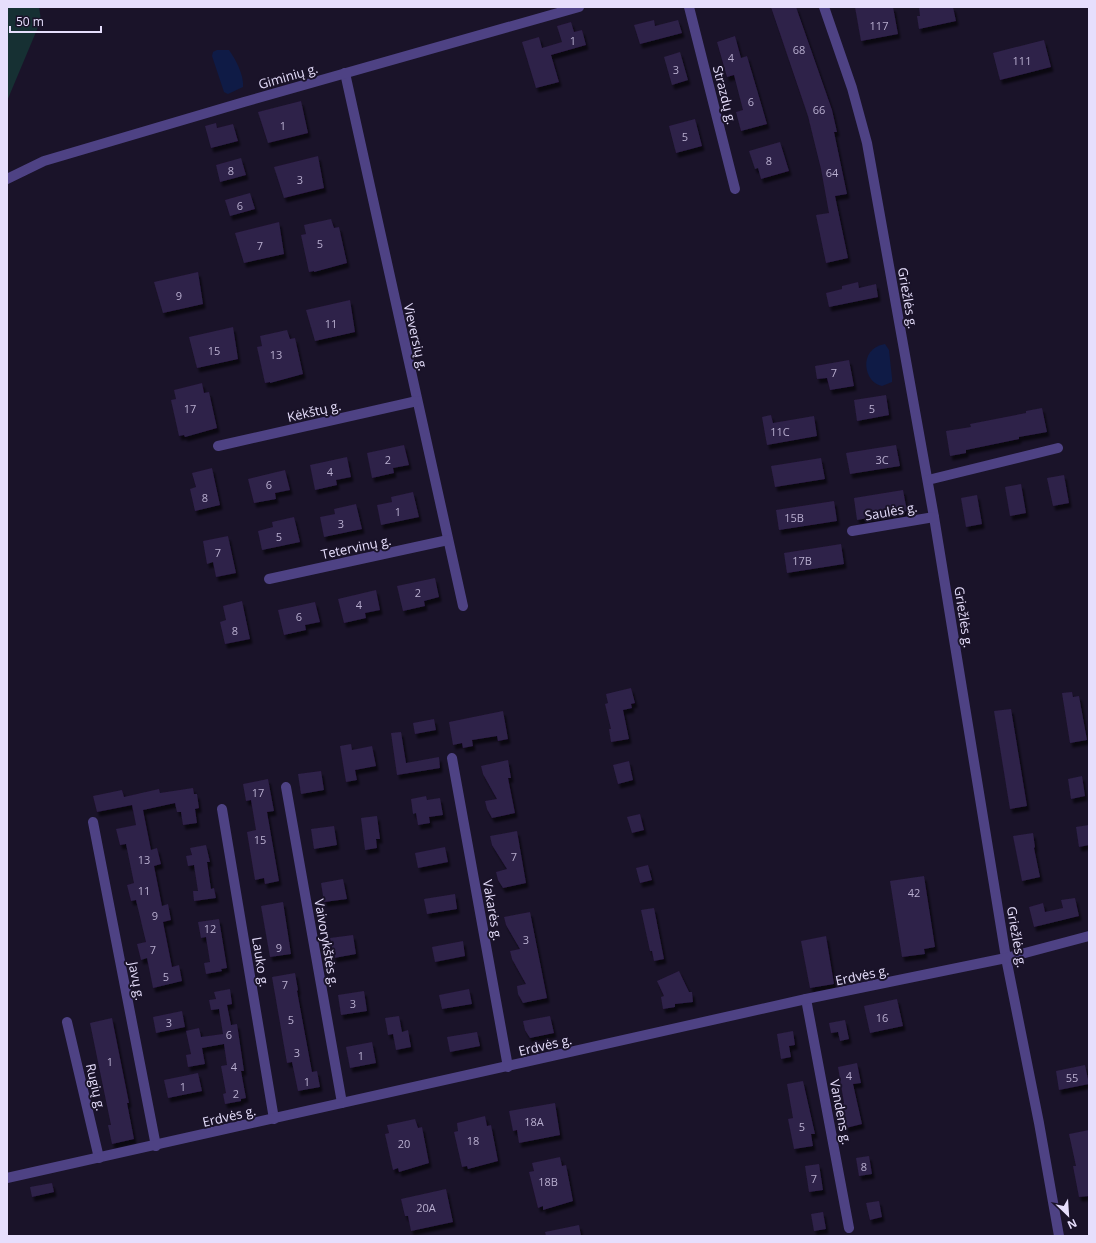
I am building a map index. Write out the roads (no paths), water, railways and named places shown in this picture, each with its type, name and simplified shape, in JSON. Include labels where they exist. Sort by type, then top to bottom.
[{"type":"street","name":"Giminių g.","points":[[7,179],[44,162],[345,73],[579,7]]},
{"type":"street","name":"Strazdų g.","points":[[689,7],[735,189]]},
{"type":"street","name":"Griežlės g.","points":[[824,7],[852,88],[867,143],[928,480],[1006,958],[1039,1122],[1059,1236]]},
{"type":"street","name":"Vieversių g.","points":[[345,73],[462,606]]},
{"type":"street","name":"Kėkštų g.","points":[[218,446],[417,401]]},
{"type":"street","points":[[928,480],[1058,448]]},
{"type":"street","name":"Saulės g.","points":[[852,531],[934,517]]},
{"type":"street","name":"Tetervinų g.","points":[[269,580],[448,540]]},
{"type":"street","name":"Vakarės g.","points":[[452,758],[508,1066]]},
{"type":"street","name":"Vaivorykštės g.","points":[[286,787],[342,1104]]},
{"type":"street","name":"Lauko g.","points":[[222,809],[274,1119]]},
{"type":"street","name":"Javų g.","points":[[93,822],[156,1146]]},
{"type":"street","name":"Erdvės g.","points":[[7,1178],[156,1146],[806,999],[1006,958],[1089,936]]},
{"type":"street","name":"Vandens g.","points":[[806,999],[849,1228]]},
{"type":"street","name":"Rugių g.","points":[[67,1022],[99,1158]]},
{"type":"water","points":[[217,50],[229,50],[241,73],[243,87],[228,94],[224,92],[212,56],[213,52]]},
{"type":"water","points":[[885,344],[889,350],[892,382],[882,386],[876,384],[871,379],[866,366],[870,352],[876,347]]}]
